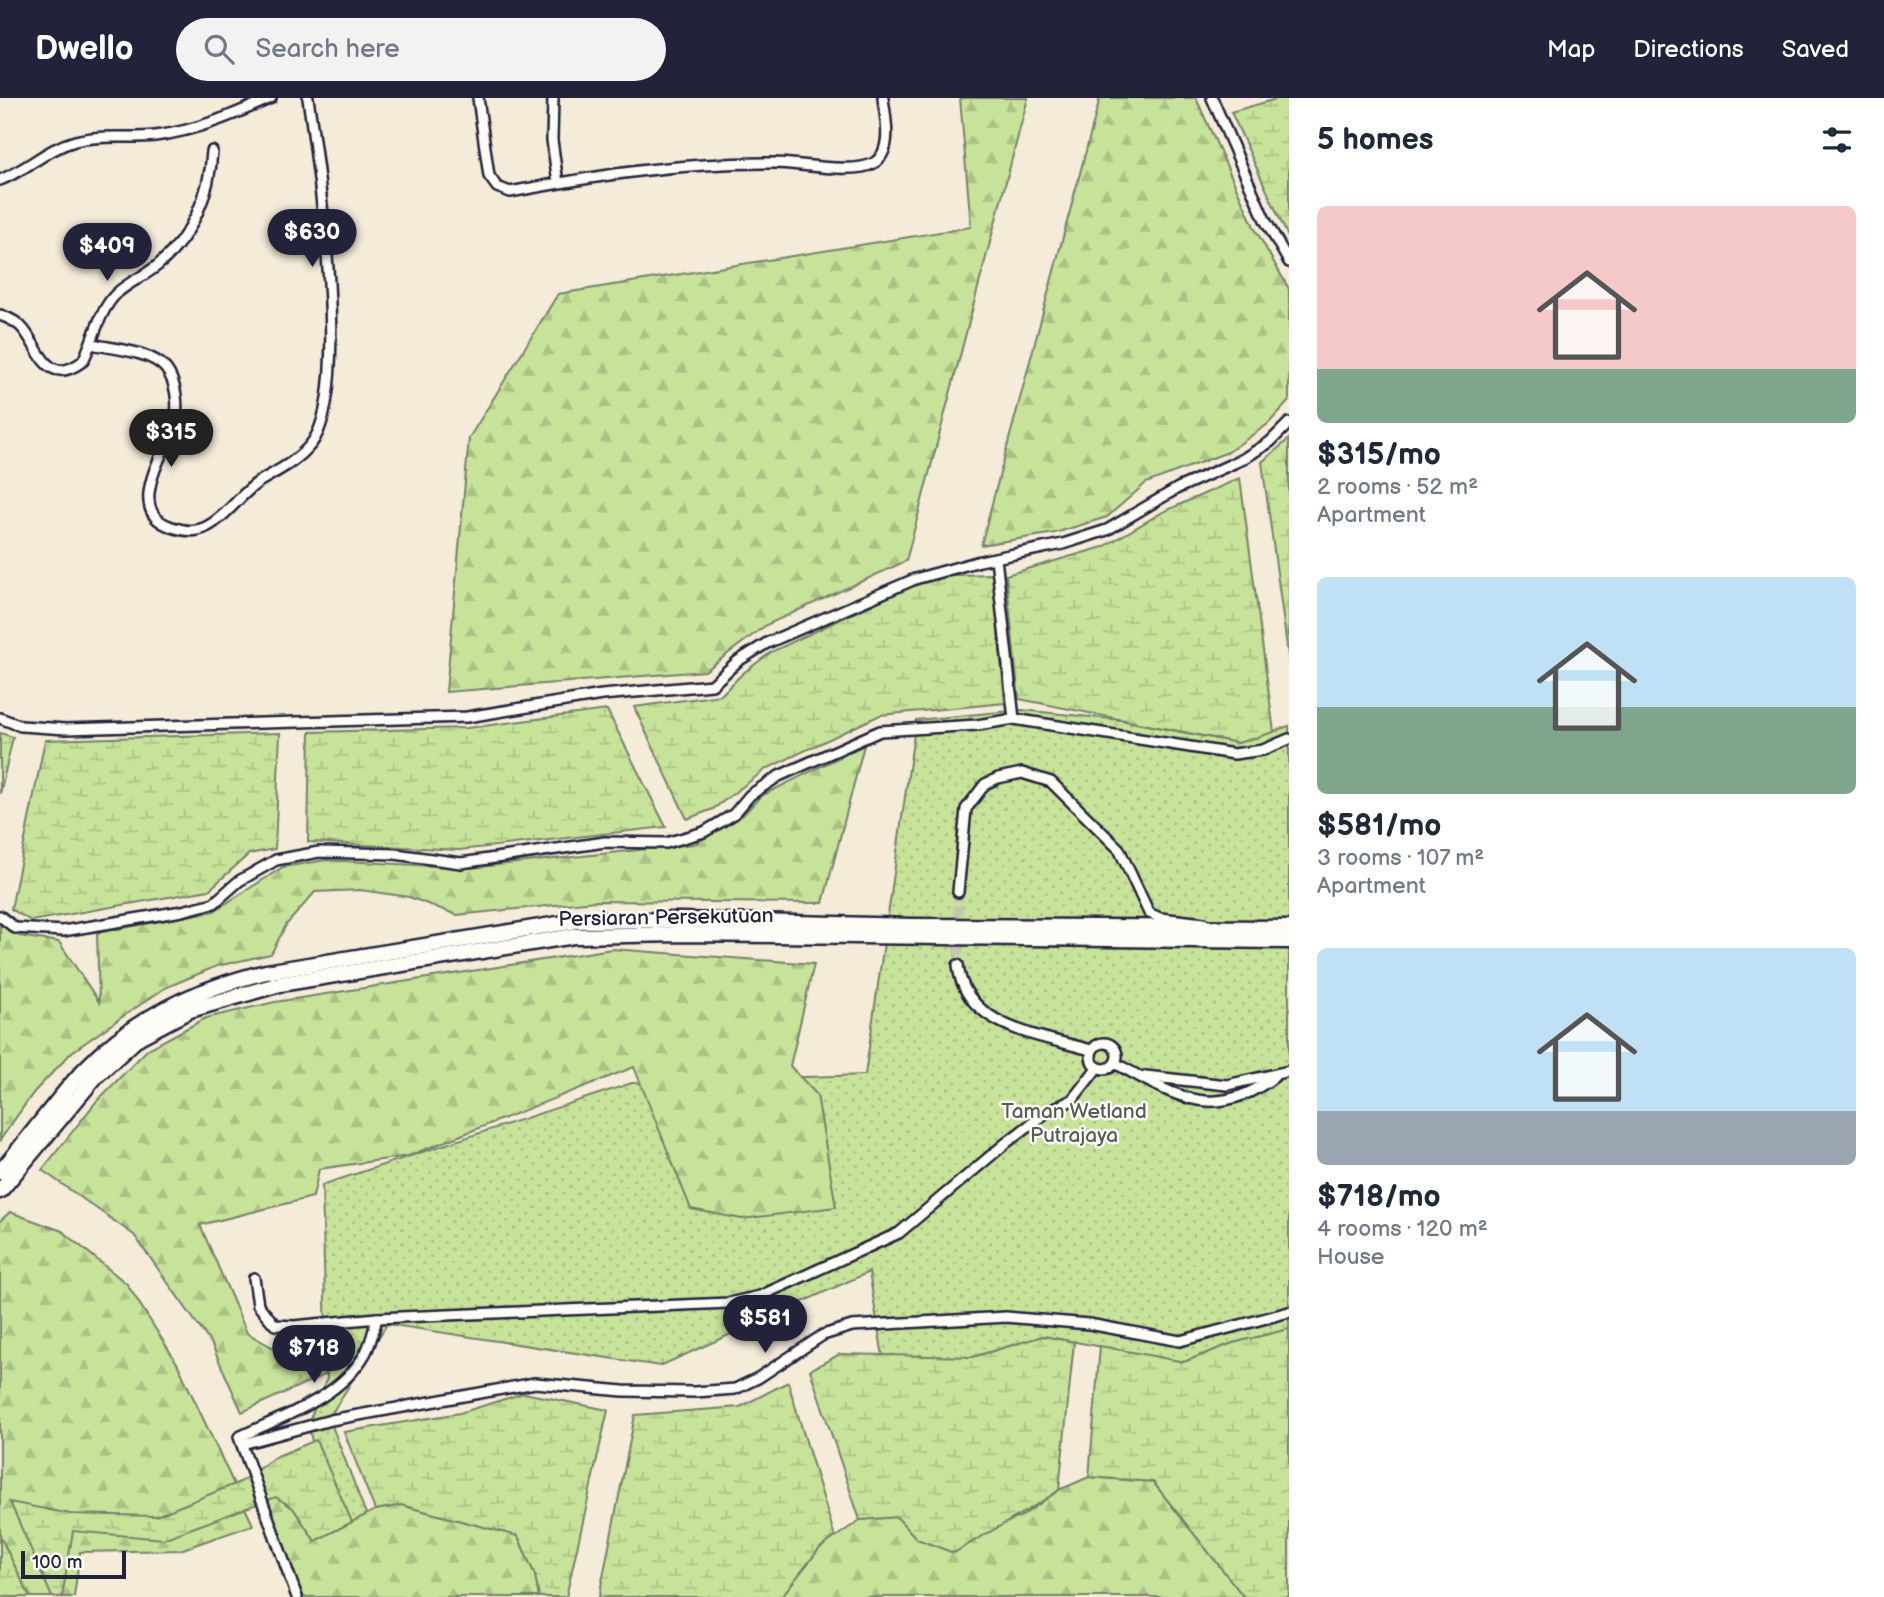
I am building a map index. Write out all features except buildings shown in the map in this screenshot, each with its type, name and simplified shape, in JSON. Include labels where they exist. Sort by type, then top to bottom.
[{"type":"main road","name":"Persiaran Persekutuan","points":[[0,1191],[84,1070],[131,1029],[170,1004],[224,982],[266,972],[576,921],[1289,928]]},
{"type":"main road","name":"Persiaran Persekutuan","points":[[0,1172],[40,1136],[109,1062],[139,1037],[190,1010],[280,984],[574,936],[679,934],[1285,943]]},
{"type":"street","points":[[0,180],[52,149],[77,140],[148,136],[198,128],[271,98]]},
{"type":"street","points":[[92,344],[158,361],[170,376],[174,387],[176,420],[153,472],[149,491],[152,509],[164,524],[185,531],[211,525],[245,491],[297,458],[312,444],[325,409],[331,314],[308,98]]},
{"type":"street","points":[[478,98],[489,176],[497,187],[510,192],[648,168],[748,163],[858,168],[875,162],[885,147],[887,133],[883,98]]},
{"type":"street","points":[[553,98],[552,140],[558,183]]},
{"type":"street","points":[[1212,98],[1265,220],[1289,262]]},
{"type":"street","points":[[0,315],[18,324],[38,357],[52,367],[75,366],[83,361],[100,320],[117,293],[156,267],[183,238],[207,189],[212,151]]},
{"type":"street","points":[[0,718],[21,726],[66,729],[467,717],[602,695],[712,685],[738,661],[767,643],[915,579],[1052,547],[1107,530],[1178,488],[1243,459],[1270,442],[1289,423]]},
{"type":"street","points":[[996,558],[1014,719]]},
{"type":"street","points":[[0,916],[15,928],[64,931],[182,911],[214,903],[239,881],[276,860],[319,852],[395,854],[461,863],[605,842],[666,843],[705,832],[734,814],[750,796],[779,776],[880,731],[978,725],[1014,719],[1234,754],[1263,750],[1289,739]]},
{"type":"street","points":[[958,892],[966,809],[985,784],[1009,774],[1032,774],[1051,782],[1124,854],[1149,913],[1160,918],[1196,921],[1224,929]]},
{"type":"street","points":[[958,965],[964,988],[989,1016],[1006,1025],[1091,1050]]},
{"type":"street","points":[[1107,1043],[1116,1051],[1115,1063],[1107,1069],[1097,1068],[1092,1063],[1091,1050],[1095,1045],[1107,1043]]},
{"type":"street","points":[[1115,1063],[1190,1099],[1214,1102],[1233,1101],[1253,1093],[1274,1077]]},
{"type":"street","points":[[254,1278],[258,1305],[275,1325],[294,1326],[377,1318],[729,1303],[760,1296],[899,1233],[1006,1143],[1047,1112],[1072,1100],[1097,1068]]},
{"type":"street","points":[[1137,1075],[1227,1085],[1274,1077],[1289,1071]]},
{"type":"street","points":[[242,1444],[331,1420],[483,1390],[535,1383],[623,1391],[695,1392],[735,1389],[758,1378],[823,1335],[852,1326],[1006,1317],[1089,1324],[1180,1341],[1289,1312]]},
{"type":"street","points":[[297,1597],[239,1437],[320,1398],[349,1377],[367,1353],[377,1318]]},
{"type":"green space","points":[[960,98],[1028,98],[906,561],[766,625],[705,671],[446,692],[469,438],[558,294],[971,227]]},
{"type":"green space","points":[[1100,98],[1196,98],[1255,229],[1289,289],[1289,401],[1268,424],[1228,452],[1146,483],[1107,517],[1055,533],[981,545]]},
{"type":"green space","points":[[1280,98],[1289,98],[1289,239],[1231,112]]},
{"type":"green space","points":[[1289,439],[1289,662],[1262,462]]},
{"type":"green space","points":[[1240,478],[1274,732],[1238,743],[1019,699],[1006,575],[1103,547],[1163,512]]},
{"type":"green space","points":[[993,574],[1005,703],[880,715],[766,769],[713,809],[687,819],[634,707],[721,695],[742,674],[771,652],[914,585],[957,575]]},
{"type":"green space","points":[[607,710],[666,827],[459,850],[308,842],[310,732],[467,728]]},
{"type":"green space","name":"Taman Wetland Putrajaya","points":[[1021,710],[1121,720],[1237,743],[1289,726],[1289,1329],[1233,1343],[1184,1362],[1043,1336],[973,1357],[883,1357],[869,1272],[660,1366],[387,1324],[329,1418],[366,1514],[457,1571],[348,1597],[308,1424],[327,1378],[322,1185],[632,1083],[865,1075],[916,720]]},
{"type":"green space","points":[[0,733],[13,737],[0,794]]},
{"type":"green space","points":[[280,733],[275,849],[249,854],[209,890],[31,921],[11,909],[45,740]]},
{"type":"green space","points":[[864,745],[823,903],[595,901],[457,915],[409,897],[360,890],[315,892],[286,925],[271,954],[217,966],[165,988],[72,1052],[34,1092],[0,1140],[0,924],[19,936],[59,942],[99,1002],[97,933],[214,911],[283,867],[326,860],[470,868],[694,844],[743,815],[761,796]]},
{"type":"green space","points":[[612,949],[814,964],[790,1066],[817,1095],[836,1207],[742,1219],[691,1209],[634,1067],[408,1156],[319,1169],[313,1197],[200,1225],[247,1333],[272,1347],[352,1343],[326,1374],[242,1412],[212,1345],[134,1235],[42,1170],[96,1102],[148,1049],[206,1018],[275,1002]]},
{"type":"green space","points":[[10,1212],[62,1231],[127,1284],[177,1363],[253,1525],[180,1550],[80,1552],[74,1597],[0,1597],[0,1221]]},
{"type":"green space","points":[[1289,1329],[1289,1597],[1244,1597],[1153,1482],[1089,1477],[1100,1346],[1184,1362],[1233,1343]]},
{"type":"green space","points":[[1043,1336],[1074,1342],[1059,1490],[954,1553],[917,1539],[897,1517],[860,1520],[810,1370],[840,1354],[973,1357]]},
{"type":"green space","points":[[788,1382],[835,1537],[820,1548],[781,1597],[599,1597],[635,1415],[740,1407]]},
{"type":"green space","points":[[524,1393],[608,1410],[566,1597],[539,1597],[535,1575],[518,1536],[401,1505],[375,1510],[344,1432],[460,1413]]},
{"type":"green space","points":[[316,1440],[352,1522],[315,1541],[293,1508],[276,1497],[163,1539],[73,1531],[62,1597],[52,1597],[10,1502],[70,1514],[156,1516],[240,1482],[275,1457]]},
{"type":"green space","points":[[1089,1477],[1153,1482],[1244,1597],[781,1597],[820,1548],[860,1520],[897,1517],[917,1539],[954,1553],[991,1529],[1022,1516],[1059,1490]]},
{"type":"green space","points":[[276,1497],[293,1508],[315,1541],[375,1510],[401,1505],[518,1536],[535,1575],[539,1597],[302,1597],[268,1499]]},
{"type":"green space","points":[[0,1536],[30,1597],[0,1597]]},
{"type":"tunnel","points":[[958,892],[958,965]]}]
